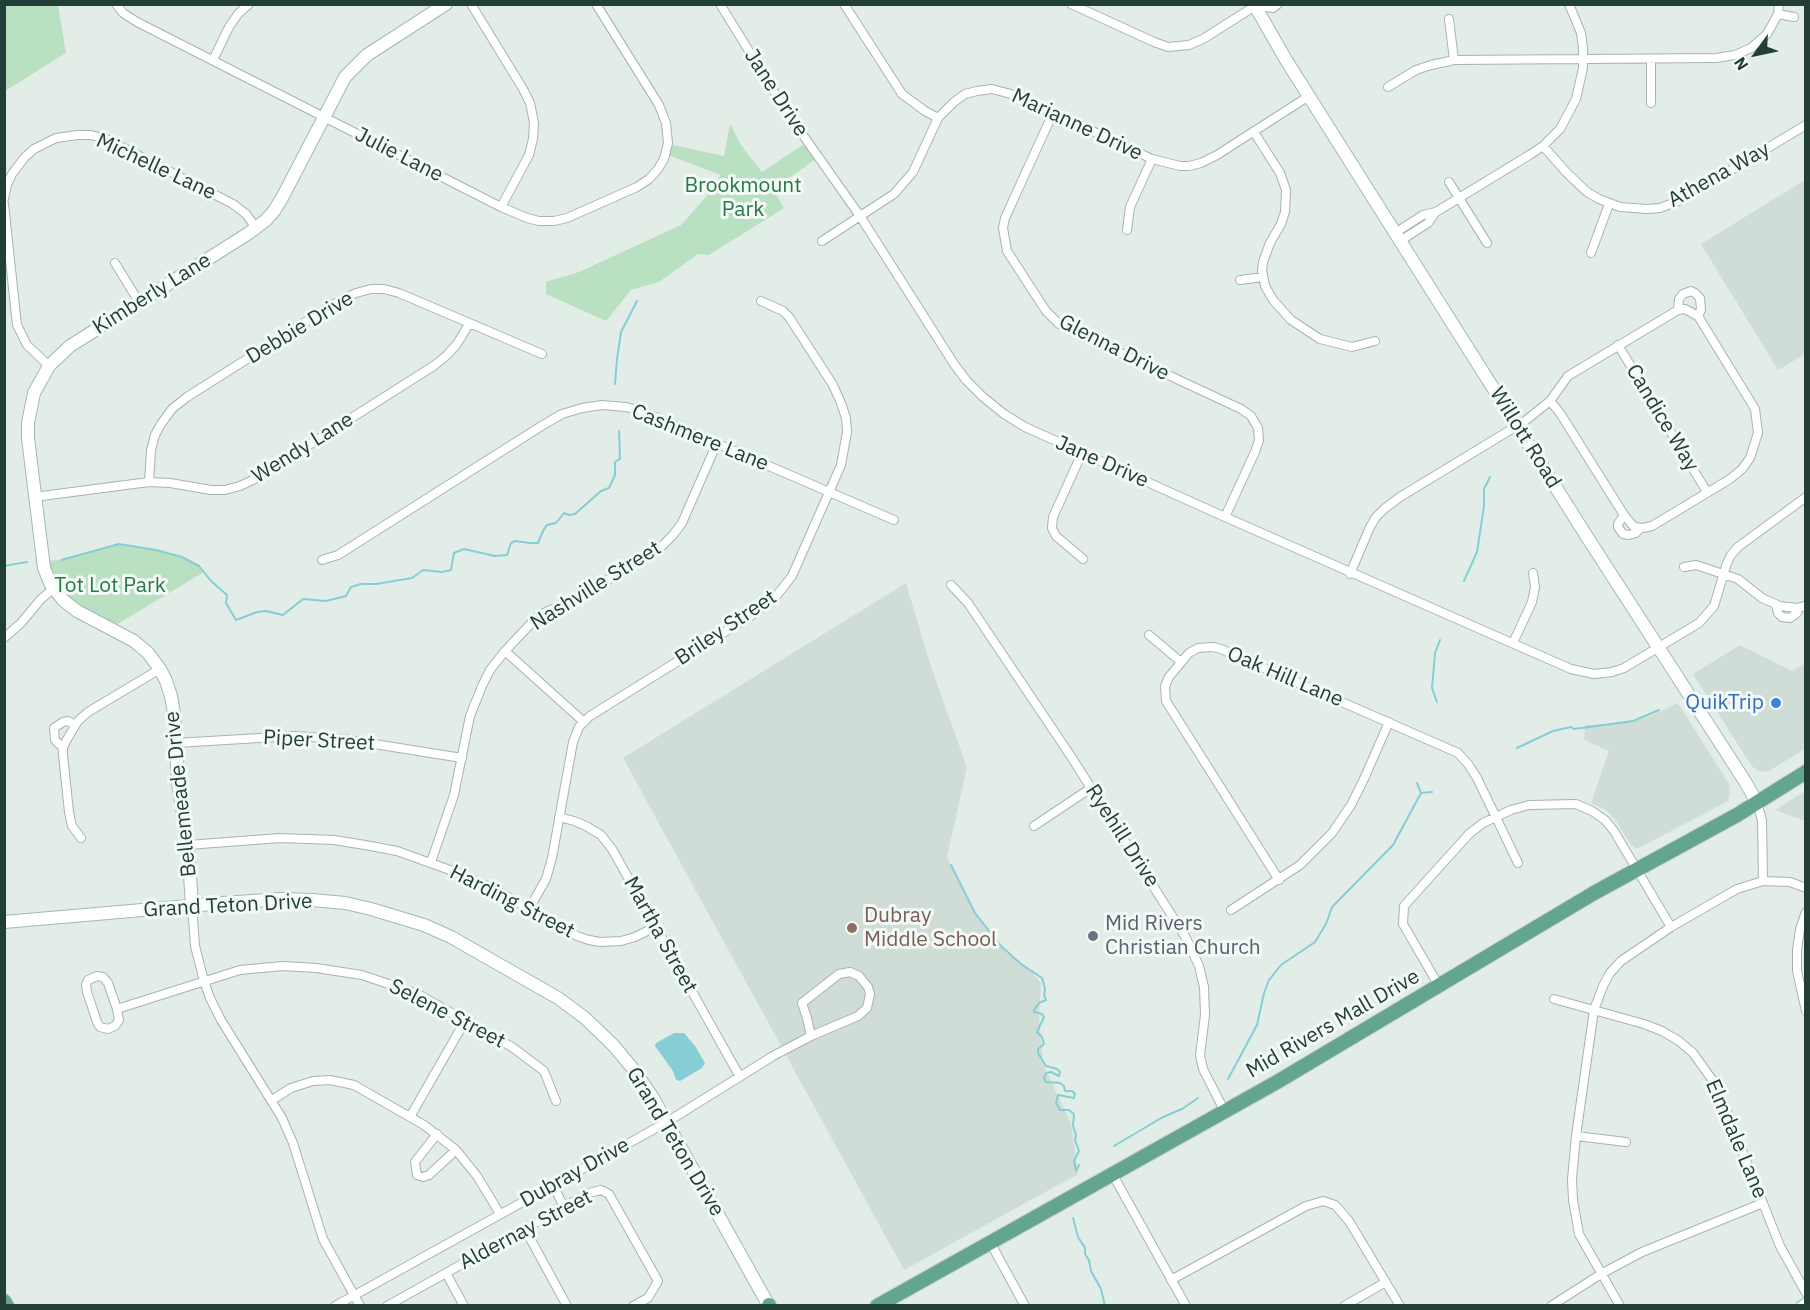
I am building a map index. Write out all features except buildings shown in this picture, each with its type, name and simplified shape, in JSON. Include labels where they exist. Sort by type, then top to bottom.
[{"type":"main road","name":"Mid Rivers Mall Drive","points":[[877,1305],[894,1301],[990,1242],[1225,1112],[1637,869],[1757,803],[1806,772]]},
{"type":"main road","points":[[4,1302],[7,1305]]},
{"type":"street","name":"Julie Lane","points":[[116,4],[123,13],[137,22],[501,207],[539,221],[567,218],[637,187],[649,179],[664,159],[668,137],[666,123],[659,105],[596,4]]},
{"type":"street","points":[[213,60],[229,27],[249,4]]},
{"type":"street","name":"Kimberly Lane","points":[[53,589],[42,559],[28,423],[34,393],[49,366],[70,346],[256,228],[274,211],[337,89],[355,65],[381,45],[446,4]]},
{"type":"street","points":[[471,4],[523,89],[530,103],[534,123],[529,155],[501,207]]},
{"type":"street","name":"Jane Drive","points":[[720,4],[786,111],[860,216],[966,380],[982,397],[1025,427],[1225,518],[1571,669],[1594,674],[1624,668],[1699,622],[1714,606],[1731,555],[1738,547],[1806,497]]},
{"type":"street","points":[[844,4],[902,94],[938,118]]},
{"type":"street","points":[[1071,4],[1168,47],[1190,45],[1260,7],[1274,8],[1278,4]]},
{"type":"street","points":[[1398,237],[1423,215],[1436,212],[1543,146],[1560,129],[1580,87],[1584,59],[1581,33],[1569,4]]},
{"type":"street","name":"Willott Road","points":[[1260,7],[1309,96],[1746,783],[1757,803],[1762,820],[1763,881]]},
{"type":"street","points":[[1388,87],[1416,70],[1454,60],[1716,58],[1735,55],[1760,41],[1767,34],[1778,9],[1794,17]]},
{"type":"street","points":[[1449,19],[1454,60]]},
{"type":"street","points":[[1651,59],[1652,103]]},
{"type":"street","name":"Marianne Drive","points":[[822,241],[894,194],[904,184],[918,163],[938,118],[965,94],[992,89],[1018,96],[1152,159],[1189,166],[1217,155],[1309,96]]},
{"type":"street","name":"Glenna Drive","points":[[1053,113],[1005,218],[1003,228],[1007,251],[1046,311],[1059,324],[1241,409],[1251,416],[1258,428],[1255,452],[1225,518]]},
{"type":"street","name":"Athena Way","points":[[1543,146],[1577,184],[1609,204],[1630,209],[1660,208],[1681,200],[1806,124]]},
{"type":"street","points":[[1254,132],[1280,173],[1286,190],[1285,212],[1266,254],[1262,270],[1265,286],[1282,311],[1296,324],[1320,339],[1352,347],[1375,341]]},
{"type":"street","name":"Michelle Lane","points":[[4,199],[12,174],[34,149],[56,138],[91,135],[106,139],[233,204],[246,214],[256,228]]},
{"type":"street","points":[[1127,231],[1130,207],[1152,159]]},
{"type":"street","points":[[1449,182],[1487,243]]},
{"type":"street","points":[[4,204],[17,325],[27,345],[49,366]]},
{"type":"street","points":[[1591,253],[1609,204]]},
{"type":"street","points":[[115,263],[139,303]]},
{"type":"street","points":[[1240,280],[1263,277]]},
{"type":"street","name":"Debbie Drive","points":[[148,482],[155,435],[172,409],[187,397],[356,293],[371,289],[384,289],[399,293],[542,354]]},
{"type":"street","points":[[1678,309],[1679,299],[1683,294],[1691,291],[1700,297],[1701,310],[1698,316]]},
{"type":"street","name":"Briley Street","points":[[529,909],[546,879],[552,858],[576,732],[590,716],[755,613],[777,595],[792,576],[842,465],[846,418],[833,385],[789,317],[783,311],[761,301]]},
{"type":"street","points":[[1350,574],[1370,527],[1384,509],[1539,411],[1550,401],[1568,376],[1678,309],[1684,309],[1698,316],[1755,409],[1758,433],[1750,458],[1742,469],[1652,526],[1640,528],[1634,526],[1624,515],[1560,413],[1550,401]]},
{"type":"street","name":"Wendy Lane","points":[[34,497],[148,482],[211,490],[225,490],[240,486],[257,478],[435,365],[452,350],[469,324]]},
{"type":"street","name":"Candice Way","points":[[1618,345],[1707,492]]},
{"type":"street","name":"Cashmere Lane","points":[[322,560],[338,555],[562,414],[602,405],[626,406],[660,418],[894,520]]},
{"type":"street","name":"Nashville Street","points":[[431,862],[454,795],[470,716],[490,670],[538,616],[578,599],[663,545],[673,535],[681,523],[717,443]]},
{"type":"street","points":[[1082,453],[1053,517],[1052,528],[1056,537],[1083,558]]},
{"type":"street","points":[[1684,567],[1696,565],[1738,579],[1762,598],[1776,605],[1802,607]]},
{"type":"street","points":[[1513,643],[1532,602],[1535,587],[1533,573]]},
{"type":"street","name":"Ryehill Drive","points":[[951,585],[968,603],[1091,788],[1186,938],[1199,966],[1205,1001],[1200,1055],[1203,1069],[1225,1112]]},
{"type":"street","points":[[4,638],[53,589]]},
{"type":"street","name":"Bellemeade Drive","points":[[53,589],[77,611],[134,642],[148,653],[160,669],[171,696],[178,783],[188,845],[195,946],[204,981],[218,1015],[282,1118],[323,1239],[360,1305]]},
{"type":"street","points":[[1149,635],[1181,662]]},
{"type":"street","name":"Oak Hill Lane","points":[[1279,880],[1166,701],[1165,686],[1181,662],[1189,653],[1198,648],[1221,649],[1458,753],[1477,778],[1518,863]]},
{"type":"street","points":[[505,651],[584,722]]},
{"type":"street","points":[[81,838],[70,821],[63,748],[75,725],[88,712],[160,669]]},
{"type":"street","points":[[63,748],[55,740],[54,728],[68,721],[75,725]]},
{"type":"street","points":[[1231,910],[1279,880],[1318,848],[1341,820],[1364,779],[1389,722]]},
{"type":"street","name":"Piper Street","points":[[176,743],[293,736],[343,739],[462,758]]},
{"type":"street","points":[[1034,825],[1091,788]]},
{"type":"street","points":[[1439,986],[1403,924],[1404,906],[1469,834],[1495,817],[1529,805],[1576,804],[1605,820],[1671,927]]},
{"type":"street","name":"Martha Street","points":[[559,817],[574,821],[601,835],[612,849],[740,1077]]},
{"type":"street","name":"Harding Street","points":[[188,845],[270,839],[334,840],[397,851],[462,874],[577,936],[600,942],[621,941],[635,938],[655,927]]},
{"type":"street","points":[[1620,1305],[1579,1234],[1575,1219],[1572,1179],[1594,1010],[1603,986],[1621,961],[1671,927],[1737,889],[1763,881],[1790,882],[1806,888]]},
{"type":"street","name":"Grand Teton Drive","points":[[4,922],[281,899],[345,903],[402,917],[451,937],[558,998],[585,1018],[613,1045],[634,1070],[667,1122],[769,1305]]},
{"type":"street","points":[[1806,912],[1800,929],[1797,950],[1797,971],[1806,1011]]},
{"type":"street","name":"Selene Street","points":[[117,1009],[231,972],[255,968],[283,966],[362,975],[402,987],[512,1047],[539,1066],[547,1078],[556,1101]]},
{"type":"street","name":"Dubray Drive","points":[[335,1305],[667,1122],[764,1062],[862,1012],[870,1001],[868,987],[863,980],[850,972],[839,974],[802,1003],[812,1036]]},
{"type":"street","points":[[97,976],[103,977],[108,983],[117,1009],[119,1020],[116,1026],[108,1029],[100,1027],[87,992],[88,980],[97,976]]},
{"type":"street","name":"Elmdale Lane","points":[[1554,999],[1644,1024],[1662,1031],[1694,1053],[1716,1085],[1790,1266],[1806,1293]]},
{"type":"street","points":[[410,1117],[465,1021]]},
{"type":"street","points":[[272,1100],[291,1088],[313,1081],[354,1085],[437,1134],[456,1150],[477,1176],[500,1214]]},
{"type":"street","points":[[437,1134],[416,1162],[417,1175],[423,1177],[429,1175],[456,1150]]},
{"type":"street","points":[[1576,1137],[1626,1142]]},
{"type":"street","points":[[1113,1174],[1186,1305]]},
{"type":"street","points":[[553,1185],[564,1207]]},
{"type":"street","name":"Aldernay Street","points":[[387,1305],[589,1193],[601,1190],[609,1194],[658,1281],[648,1298],[633,1305]]},
{"type":"street","points":[[1171,1280],[1306,1206],[1323,1201],[1335,1205],[1349,1221],[1400,1305]]},
{"type":"street","points":[[1551,1305],[1642,1252],[1763,1203]]},
{"type":"street","points":[[525,1229],[567,1305]]},
{"type":"street","points":[[990,1242],[1025,1305]]},
{"type":"street","points":[[446,1273],[464,1305]]},
{"type":"street","points":[[1344,1305],[1386,1282]]},
{"type":"street","points":[[1800,1305],[1806,1302]]},
{"type":"shaded area","points":[[1805,180],[1805,354],[1778,370],[1701,244]]},
{"type":"shaded area","name":"Dubray Middle School","points":[[906,583],[931,667],[967,767],[947,857],[971,906],[1004,951],[1027,967],[1041,983],[1039,1016],[1043,1064],[1071,1123],[1078,1174],[904,1270],[623,758]]},
{"type":"shaded area","points":[[1740,645],[1792,671],[1805,663],[1805,749],[1769,771],[1756,770],[1751,765],[1693,674]]},
{"type":"shaded area","points":[[1678,703],[1729,784],[1728,801],[1639,848],[1635,848],[1614,818],[1606,810],[1591,803],[1609,751],[1584,740],[1585,725],[1617,724],[1648,717]]},
{"type":"shaded area","points":[[1805,791],[1805,821],[1775,810]]},
{"type":"green space","points":[[5,4],[58,5],[66,53],[5,91]]},
{"type":"green space","name":"Brookmount Park","points":[[730,124],[741,145],[762,172],[807,142],[819,157],[773,189],[784,208],[709,255],[698,254],[659,282],[631,290],[606,321],[546,294],[546,282],[579,272],[681,225],[705,198],[721,175],[665,154],[668,144],[724,156]]},
{"type":"green space","name":"Tot Lot Park","points":[[119,544],[182,557],[199,566],[204,572],[111,628],[64,601],[42,561],[61,560]]},
{"type":"water","points":[[674,1033],[684,1033],[705,1063],[702,1068],[680,1081],[676,1080],[673,1071],[655,1046],[656,1043]]},
{"type":"waterway","points":[[615,384],[621,332],[637,301]]},
{"type":"waterway","points":[[61,560],[119,544],[156,550],[182,557],[199,566],[227,595],[226,603],[236,620],[266,611],[283,615],[303,599],[326,601],[346,596],[351,587],[361,584],[412,578],[423,570],[442,572],[451,570],[454,553],[464,549],[495,556],[507,555],[511,543],[515,541],[538,543],[547,525],[556,523],[564,513],[575,514],[601,491],[609,488],[615,475],[615,462],[620,459],[619,431]]},
{"type":"waterway","points":[[1464,581],[1477,552],[1484,506],[1484,489],[1490,477]]},
{"type":"waterway","points":[[4,566],[27,562]]},
{"type":"waterway","points":[[1437,702],[1432,688],[1435,653],[1440,640]]},
{"type":"waterway","points":[[1517,748],[1553,731],[1633,721],[1659,710]]},
{"type":"waterway","points":[[1228,1079],[1257,1025],[1269,980],[1281,965],[1315,942],[1326,924],[1332,907],[1393,845],[1421,793],[1417,783]]},
{"type":"waterway","points":[[1421,793],[1432,792]]},
{"type":"waterway","points":[[951,865],[975,913],[1001,946],[1021,964],[1042,978],[1046,1000],[1039,1003],[1034,1010],[1044,1017],[1037,1032],[1044,1044],[1038,1049],[1038,1053],[1046,1066],[1060,1072],[1059,1076],[1051,1072],[1046,1073],[1044,1078],[1046,1082],[1060,1083],[1064,1086],[1065,1091],[1072,1091],[1075,1094],[1074,1098],[1058,1095],[1056,1103],[1060,1110],[1069,1110],[1074,1114],[1073,1126],[1079,1151],[1074,1161],[1076,1171]]},
{"type":"waterway","points":[[1114,1146],[1198,1098]]},
{"type":"waterway","points":[[1076,1171],[1079,1165]]},
{"type":"waterway","points":[[1073,1218],[1091,1271],[1101,1289],[1105,1306]]},
{"type":"place","name":"QuikTrip","points":[[1776,703]]},
{"type":"place","name":"Dubray Middle School","points":[[852,928]]},
{"type":"place","name":"Mid Rivers Christian Church","points":[[1093,936]]}]
